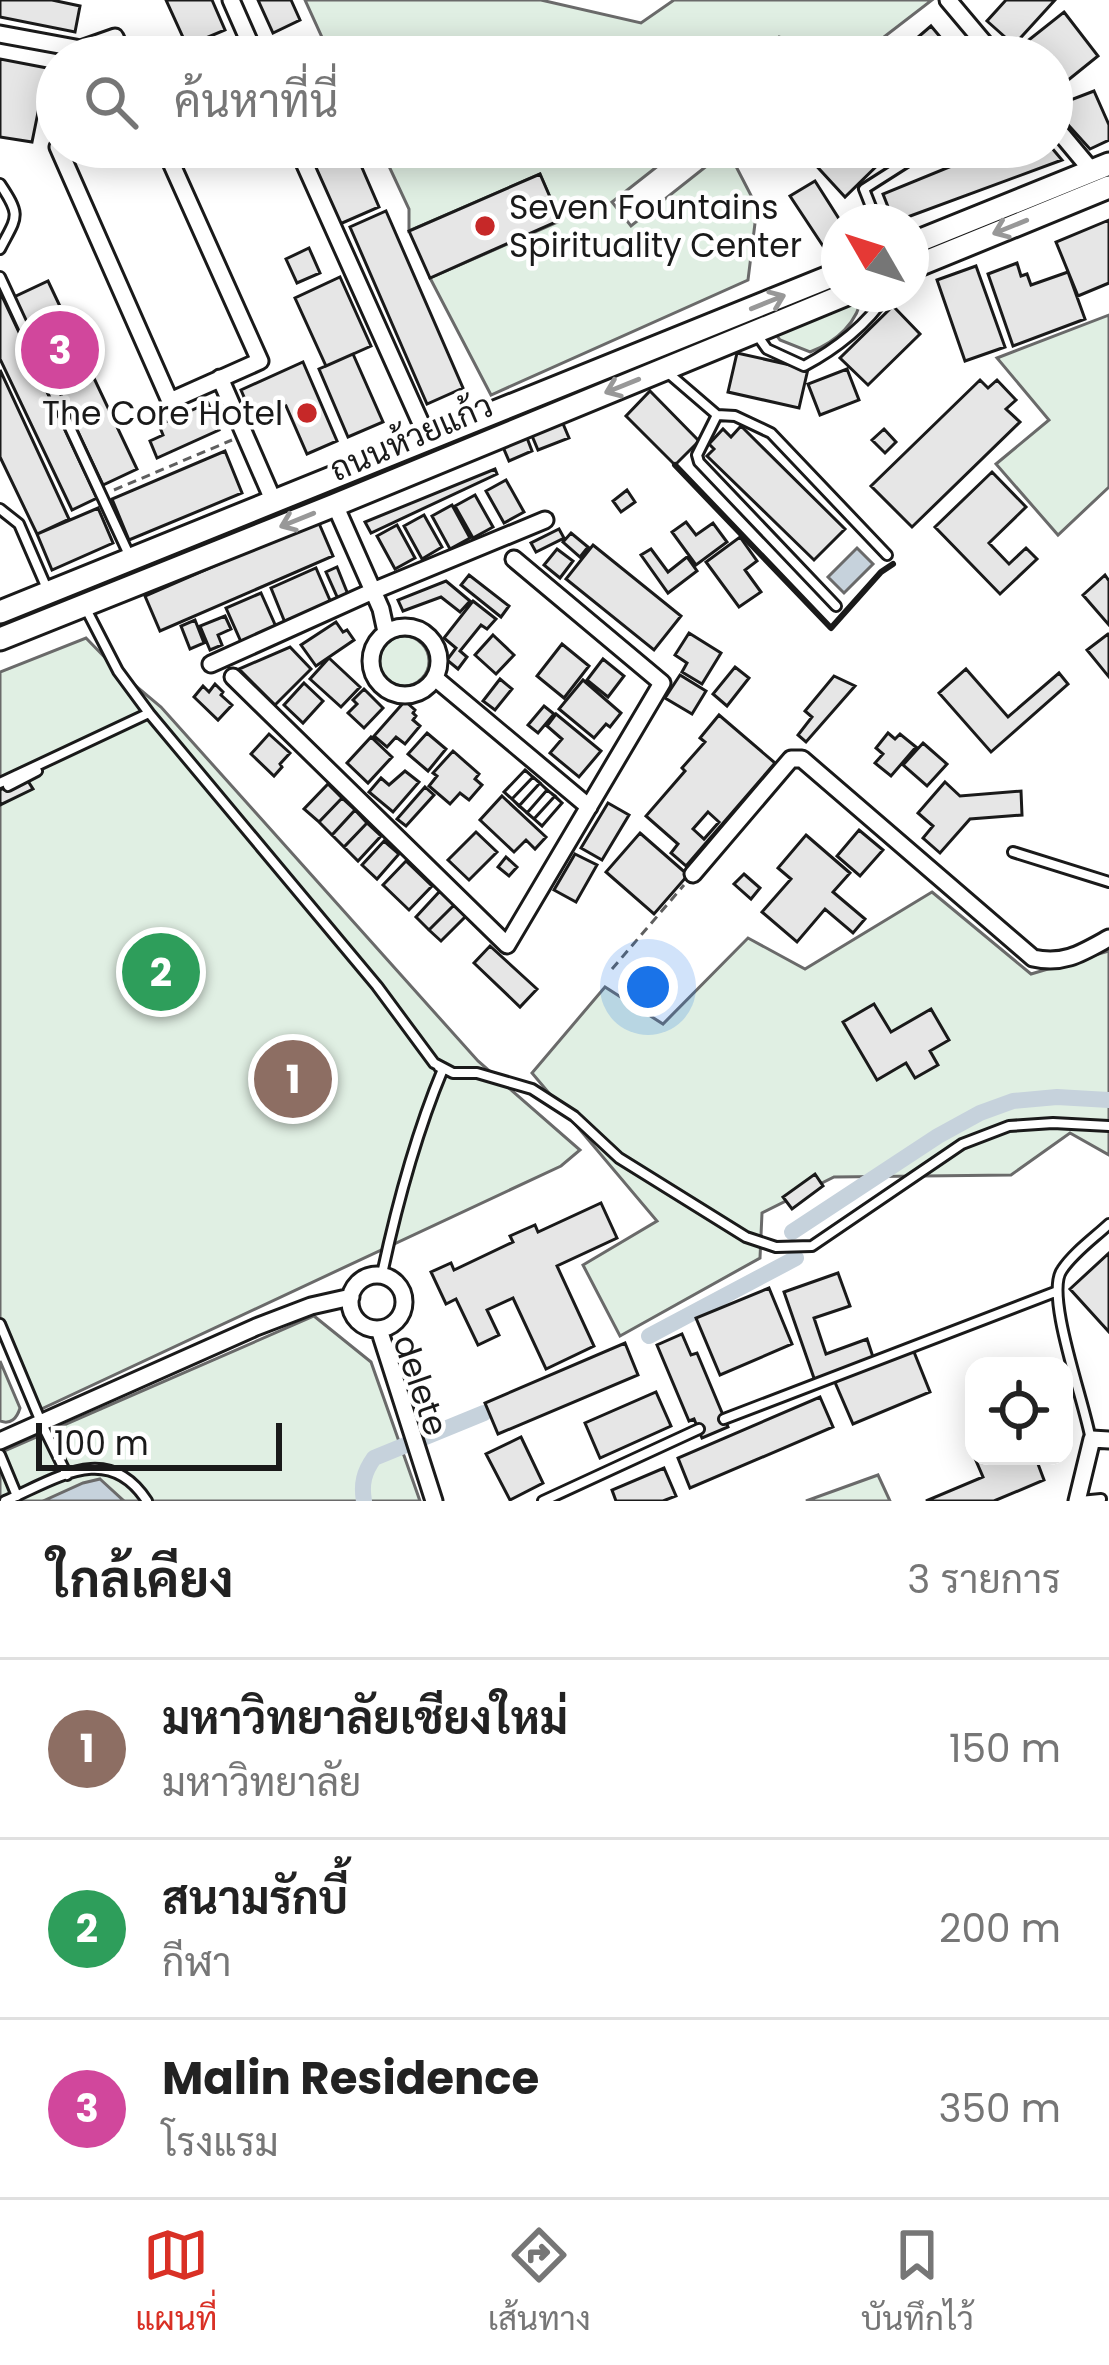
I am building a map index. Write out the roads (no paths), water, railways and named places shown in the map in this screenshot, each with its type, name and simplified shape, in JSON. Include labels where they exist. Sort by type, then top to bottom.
[{"type":"main road","points":[[929,237],[1104,174]]},
{"type":"main road","points":[[929,259],[1104,174]]},
{"type":"main road","name":"ถนนห้วยแก้ว","points":[[0,612],[821,280]]},
{"type":"main road","name":"ถนนห้วยแก้ว","points":[[0,639],[821,305]]},
{"type":"main road","points":[[428,439],[436,461]]},
{"type":"street","points":[[230,0],[246,36]]},
{"type":"street","points":[[948,0],[978,36]]},
{"type":"street","points":[[0,34],[36,41]]},
{"type":"street","points":[[1073,144],[1104,174]]},
{"type":"street","points":[[66,168],[170,401],[260,361],[173,168]]},
{"type":"street","points":[[306,168],[428,439]]},
{"type":"street","points":[[220,378],[274,502]]},
{"type":"street","points":[[335,505],[386,632]]},
{"type":"street","points":[[211,664],[545,520]]},
{"type":"street","points":[[232,677],[507,945],[662,683],[514,559]]},
{"type":"street","points":[[407,626],[426,633],[438,649],[435,678],[418,693],[385,690],[372,672],[372,649],[386,632],[407,626]]},
{"type":"street","points":[[435,678],[589,807]]},
{"type":"street","points":[[693,874],[791,759],[802,759],[1033,958],[1052,962],[1109,938]]},
{"type":"street","points":[[0,1441],[256,1327],[311,1306],[350,1298]]},
{"type":"lane","points":[[870,204],[864,189],[896,168]]},
{"type":"lane","points":[[0,184],[16,208],[0,249]]},
{"type":"lane","points":[[0,277],[131,559]]},
{"type":"lane","points":[[755,332],[767,350],[804,366],[830,352],[873,312]]},
{"type":"lane","points":[[663,369],[717,415],[735,416],[771,433],[887,555]]},
{"type":"lane","points":[[717,415],[697,455],[699,462],[836,605]]},
{"type":"lane","points":[[0,509],[19,524],[49,592]]},
{"type":"lane","points":[[84,605],[118,671],[149,713],[377,986],[434,1063],[442,1070],[477,1073],[532,1089],[574,1116],[619,1158],[746,1237],[776,1247],[812,1246],[962,1144],[1009,1126],[1109,1126]]},
{"type":"lane","points":[[4,784],[149,713]]},
{"type":"lane","points":[[1012,852],[1109,881]]},
{"type":"lane","points":[[434,1501],[382,1329],[360,1323],[350,1298],[366,1276],[386,1276],[400,1189],[442,1070]]},
{"type":"lane","points":[[1078,1501],[1100,1440],[1058,1317],[1055,1292],[1059,1272],[1109,1224]]},
{"type":"lane","points":[[724,1419],[1055,1292]]},
{"type":"lane","points":[[0,1324],[67,1475]]},
{"type":"lane","points":[[543,1501],[699,1429]]},
{"type":"lane","points":[[0,1455],[17,1496]]},
{"type":"lane","points":[[5,1501],[88,1466],[110,1469],[130,1480],[147,1501]]},
{"type":"lane","points":[[1063,1498],[1101,1498]]},
{"type":"waterway","points":[[792,1232],[980,1113],[1013,1101],[1109,1100]]},
{"type":"waterway","points":[[649,1336],[796,1258]]},
{"type":"waterway","points":[[364,1501],[364,1478],[374,1458],[484,1413]]},
{"type":"place","name":"Seven Fountains Spirituality Center","points":[[485,226]]},
{"type":"place","name":"Malin Residence","points":[[60,350]]},
{"type":"place","name":"The Core Hotel","points":[[307,413]]},
{"type":"place","name":"สนามรักบี้","points":[[161,972]]},
{"type":"place","name":"มหาวิทยาลัยเชียงใหม่","points":[[293,1079]]}]
